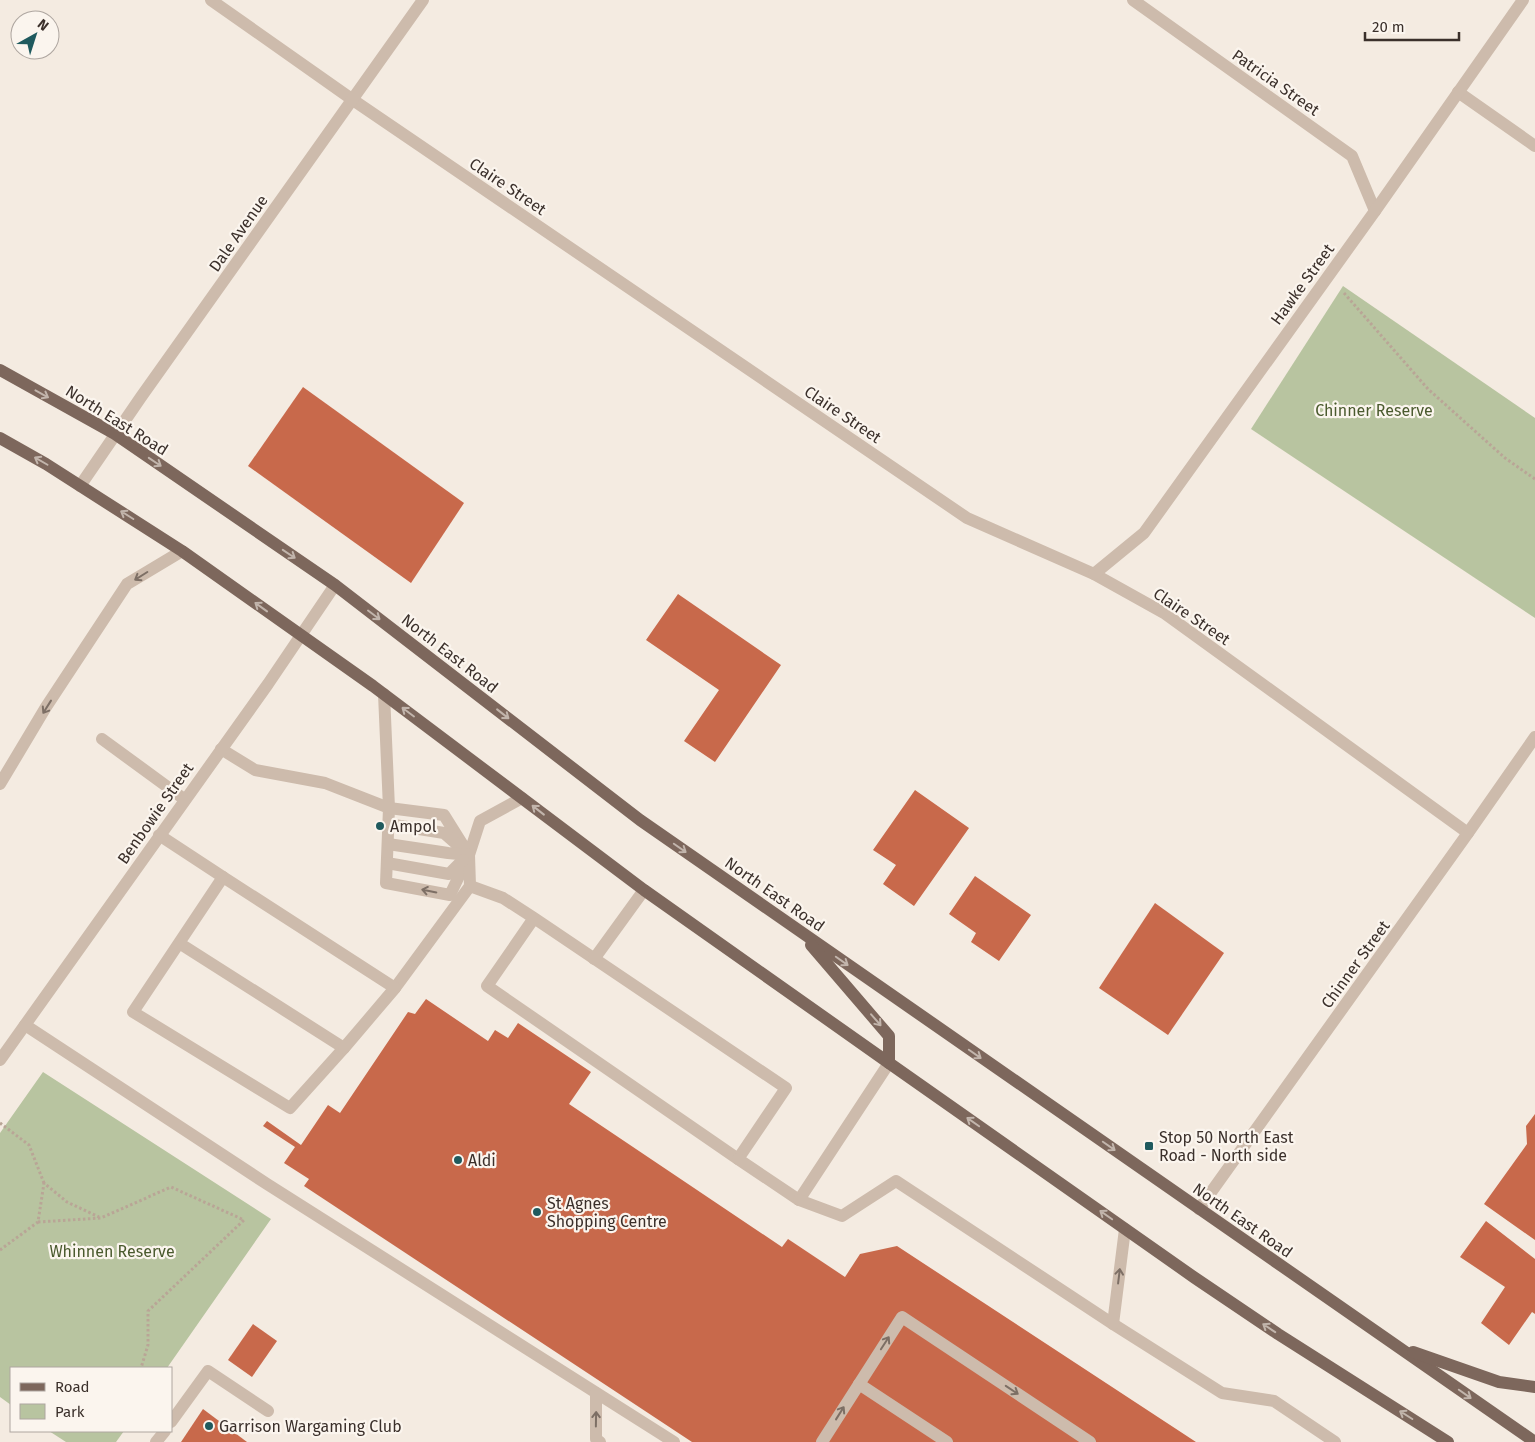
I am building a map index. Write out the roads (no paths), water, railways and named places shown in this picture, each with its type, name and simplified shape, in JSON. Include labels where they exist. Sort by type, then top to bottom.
[{"type":"main road","name":"North East Road","points":[[0,370],[115,434],[335,585],[640,820],[1534,1442]]},
{"type":"main road","points":[[0,438],[182,550],[384,694],[644,890],[889,1063],[1278,1334],[1447,1442]]},
{"type":"main road","points":[[798,930],[890,1036],[889,1063]]},
{"type":"main road","points":[[1396,1346],[1499,1382],[1535,1387]]},
{"type":"street","name":"Claire Street","points":[[211,0],[352,100],[967,518],[1094,574],[1164,613],[1468,833]]},
{"type":"street","name":"Dale Avenue","points":[[80,486],[423,0]]},
{"type":"street","name":"Patricia Street","points":[[1133,0],[1352,156],[1375,211]]},
{"type":"street","name":"Hawke Street","points":[[1094,574],[1144,533],[1375,211],[1523,0]]},
{"type":"street","points":[[1458,92],[1535,146]]},
{"type":"street","points":[[0,784],[52,699],[127,584],[182,550]]},
{"type":"street","name":"Benbowie Street","points":[[0,1060],[184,799],[268,684],[335,585]]},
{"type":"street","points":[[384,694],[389,808],[386,883],[450,895],[469,855],[480,821],[522,798]]},
{"type":"street","name":"Chinner Street","points":[[1199,1209],[1535,737]]},
{"type":"street","points":[[102,740],[184,799]]},
{"type":"street","points":[[221,749],[255,770],[325,783],[389,808],[444,815],[469,855],[470,886],[395,988],[290,1108],[133,1012],[223,877]]},
{"type":"street","points":[[388,824],[444,833],[469,855]]},
{"type":"street","points":[[159,836],[395,988]]},
{"type":"street","points":[[388,844],[448,854],[469,855]]},
{"type":"street","points":[[387,863],[449,874],[469,855]]},
{"type":"street","points":[[470,886],[503,898],[786,1088],[738,1159]]},
{"type":"street","points":[[594,959],[644,890]]},
{"type":"street","points":[[534,918],[487,986],[799,1200],[842,1216],[896,1181],[1222,1394],[1274,1401],[1336,1442]]},
{"type":"street","points":[[179,943],[344,1048]]},
{"type":"street","points":[[25,1025],[267,1184],[674,1442]]},
{"type":"street","points":[[799,1200],[889,1063]]},
{"type":"street","points":[[1113,1324],[1126,1229]]},
{"type":"street","points":[[822,1442],[902,1317],[1090,1442]]},
{"type":"street","points":[[172,1421],[208,1370],[268,1410]]},
{"type":"street","points":[[859,1384],[947,1442]]},
{"type":"street","points":[[596,1393],[596,1439],[600,1442]]},
{"type":"place","name":"Ampol","points":[[380,826]]},
{"type":"place","name":"Stop 50 North East Road - North side","points":[[1149,1146]]},
{"type":"place","name":"Aldi","points":[[458,1160]]},
{"type":"place","name":"St Agnes Shopping Centre","points":[[537,1212]]},
{"type":"place","name":"Garrison Wargaming Club","points":[[209,1426]]},
{"type":"park label","name":"Chinner Reserve","points":[[1374,410]]},
{"type":"park label","name":"Whinnen Reserve","points":[[112,1251]]}]
